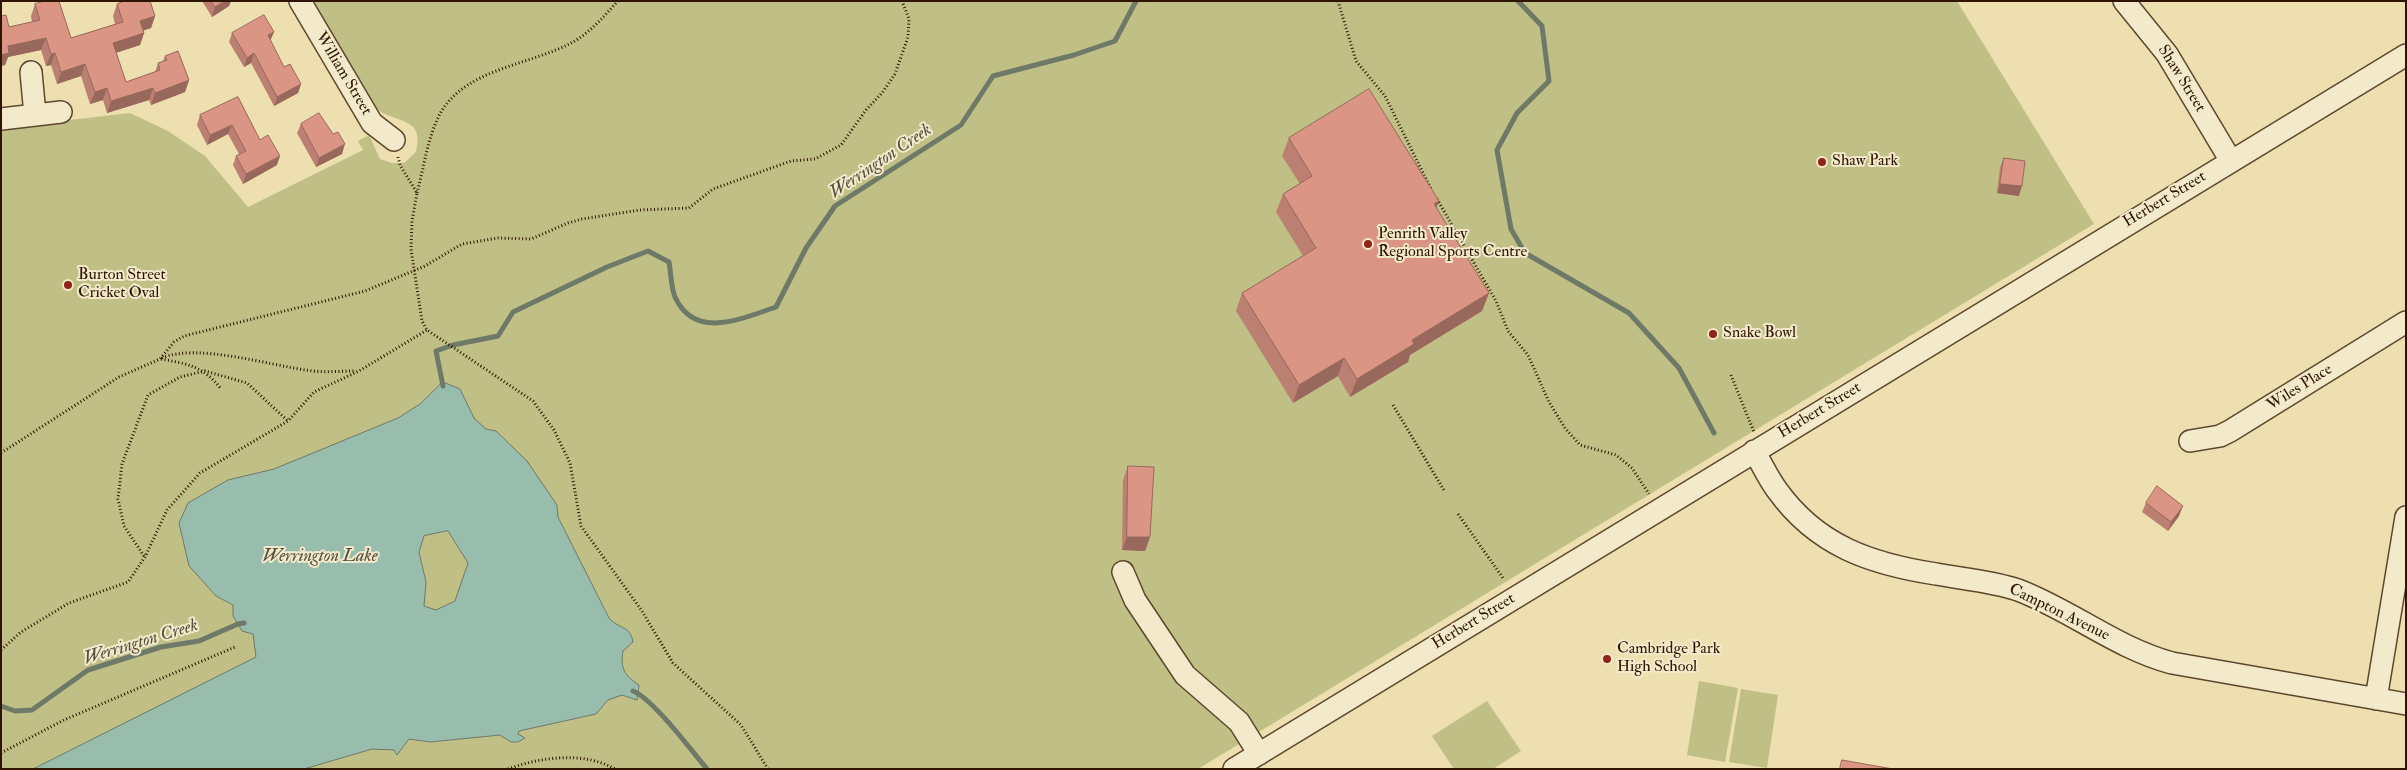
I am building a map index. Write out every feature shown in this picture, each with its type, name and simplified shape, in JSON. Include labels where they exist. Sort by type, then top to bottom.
[{"type":"street","name":"William Street","points":[[300,1],[372,123],[394,140]]},
{"type":"street","name":"Shaw Street","points":[[2124,1],[2167,54],[2231,161]]},
{"type":"street","name":"Herbert Street","points":[[1234,769],[2406,54]]},
{"type":"street","points":[[31,72],[36,115]]},
{"type":"street","points":[[1,119],[62,112]]},
{"type":"street","name":"Wiles Place","points":[[2190,441],[2220,436],[2230,431],[2406,322]]},
{"type":"street","name":"Campton Avenue","points":[[1758,448],[1776,489],[1795,512],[1833,542],[1862,558],[1895,568],[2009,587],[2029,594],[2139,652],[2166,662],[2406,704]]},
{"type":"street","points":[[2376,699],[2406,517]]},
{"type":"street","points":[[1122,572],[1136,600],[1185,675],[1239,722],[1260,754]]},
{"type":"path","points":[[618,1],[587,33],[547,54],[489,74],[456,94],[441,112],[417,193],[412,221],[411,249],[422,321],[427,330],[533,401],[544,415],[554,430],[570,463],[581,526],[642,610],[673,663],[741,725],[768,769]]},
{"type":"path","points":[[160,359],[174,342],[184,336],[365,291],[415,270],[451,249],[473,241],[498,238],[532,239],[582,219],[640,210],[689,208],[713,190],[791,161],[815,159],[841,145],[895,74],[908,37],[909,19],[902,1]]},
{"type":"path","points":[[1338,1],[1356,61],[1385,96],[1424,176],[1496,301],[1508,331],[1528,355],[1549,402],[1565,428],[1580,445],[1616,455],[1632,468],[1658,509]]},
{"type":"path","points":[[394,140],[400,165],[417,193]]},
{"type":"path","points":[[1,650],[21,632],[69,603],[128,582],[145,557],[167,510],[200,473],[288,421],[314,392],[359,371],[427,330]]},
{"type":"path","points":[[1,453],[119,377],[160,359],[180,354],[205,354],[309,371],[359,371]]},
{"type":"path","points":[[160,359],[247,382],[288,421]]},
{"type":"path","points":[[205,371],[221,389]]},
{"type":"path","points":[[145,557],[124,526],[118,499],[122,464],[148,395],[180,377],[205,371]]},
{"type":"path","points":[[1731,374],[1758,448]]},
{"type":"path","points":[[1392,405],[1445,492]]},
{"type":"path","points":[[1458,514],[1503,578]]},
{"type":"path","points":[[1,753],[64,720],[235,646]]},
{"type":"path","points":[[508,769],[544,758],[565,758],[606,764],[615,769]]},
{"type":"shaded area","points":[[310,1],[1957,1],[2094,224],[1198,769],[1,769],[1,128],[130,113],[168,131],[205,156],[248,207],[363,150],[358,141],[369,135],[380,159],[392,163],[404,163],[416,152],[418,140],[416,132],[407,123],[384,114],[377,109]]},
{"type":"shaded area","points":[[1699,681],[1738,688],[1725,762],[1687,755]]},
{"type":"shaded area","points":[[1741,689],[1778,695],[1767,768],[1729,762]]},
{"type":"shaded area","points":[[1487,701],[1521,751],[1493,769],[1454,769],[1432,736]]},
{"type":"water","name":"Werrington Lake","points":[[443,382],[460,389],[474,418],[486,429],[496,431],[527,461],[557,505],[558,517],[609,618],[627,630],[632,637],[633,642],[623,651],[622,662],[624,671],[639,685],[637,700],[622,695],[608,700],[596,714],[519,731],[518,734],[525,738],[518,742],[511,742],[500,735],[430,742],[409,739],[397,755],[394,750],[372,749],[304,769],[33,769],[256,657],[253,634],[242,631],[233,616],[233,605],[216,596],[189,566],[179,523],[188,503],[228,480],[274,469],[398,418],[420,404]],"holes":[[[448,531],[468,563],[455,601],[436,610],[424,606],[426,582],[419,552],[424,536]]]},
{"type":"building","points":[[45,1],[59,1],[71,38],[123,22],[117,4],[124,1],[150,1],[155,16],[140,21],[144,33],[113,43],[126,82],[160,70],[158,63],[167,60],[165,56],[178,51],[189,80],[155,93],[153,88],[111,101],[107,88],[95,92],[85,64],[61,72],[55,53],[51,54],[46,38],[8,46],[9,53],[1,55],[1,16],[6,15],[9,27],[40,20],[35,4]]},
{"type":"building","points":[[211,1],[225,1],[215,7]]},
{"type":"building","points":[[264,15],[274,32],[268,35],[284,67],[290,64],[301,84],[277,97],[254,53],[247,58],[232,33]]},
{"type":"building","name":"Penrith Valley Regional Sports Centre","points":[[1369,89],[1439,201],[1434,204],[1489,293],[1412,340],[1414,344],[1357,379],[1344,358],[1299,385],[1242,293],[1316,248],[1283,194],[1312,176],[1289,138]]},
{"type":"building","points":[[238,97],[260,140],[268,135],[280,156],[246,174],[236,156],[246,151],[232,125],[210,135],[200,115]]},
{"type":"building","points":[[319,113],[333,134],[338,132],[345,144],[319,158],[301,124]]},
{"type":"building","points":[[2004,158],[2025,161],[2022,186],[2000,184]]},
{"type":"building","points":[[1128,466],[1154,467],[1150,537],[1127,537]]},
{"type":"building","points":[[2157,486],[2183,506],[2171,522],[2146,503]]},
{"type":"building","points":[[1842,760],[1893,769],[1840,769]]},
{"type":"waterway","name":"Werrington Creek","points":[[443,386],[436,351],[453,345],[498,336],[513,312],[607,267],[648,251],[669,262],[675,297],[684,311],[695,319],[721,323],[776,307],[806,248],[835,206],[961,125],[993,76],[1074,55],[1115,41],[1136,1]]},
{"type":"waterway","points":[[1518,1],[1542,26],[1549,81],[1517,113],[1497,150],[1511,229],[1525,253],[1629,313],[1679,368],[1714,433]]},
{"type":"waterway","name":"Werrington Creek","points":[[1,706],[15,711],[32,710],[88,670],[161,647],[199,641],[244,623]]},
{"type":"waterway","points":[[633,691],[661,714],[707,769]]},
{"type":"place","name":"Shaw Park","points":[[1822,162]]},
{"type":"place","name":"Penrith Valley Regional Sports Centre","points":[[1368,244]]},
{"type":"place","name":"Burton Street Cricket Oval","points":[[68,285]]},
{"type":"place","name":"Snake Bowl","points":[[1713,334]]},
{"type":"place","name":"Cambridge Park High School","points":[[1607,659]]}]
